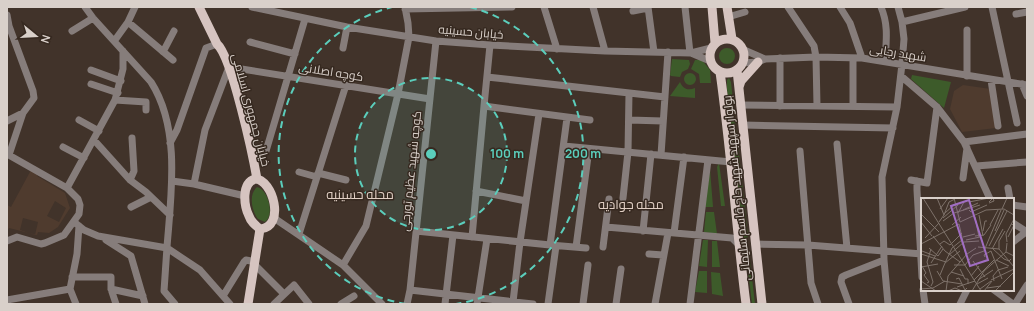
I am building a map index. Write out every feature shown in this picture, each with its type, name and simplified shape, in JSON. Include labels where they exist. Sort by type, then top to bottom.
[{"type":"main road","name":"خیابان جمهوری اسلامی","points":[[199,7],[229,67],[254,158],[257,179]]},
{"type":"main road","name":"خیابان جمهوری اسلامی","points":[[205,7],[222,42],[219,46]]},
{"type":"main road","points":[[712,7],[714,29],[713,46]]},
{"type":"main road","points":[[727,7],[732,39]]},
{"type":"main road","points":[[714,29],[723,32],[728,30],[730,27]]},
{"type":"main road","points":[[726,38],[732,39],[739,44],[744,55],[740,67],[728,73],[720,72],[712,65],[710,61],[710,52],[713,46],[720,40],[726,38]]},
{"type":"main road","points":[[739,87],[741,81],[761,60]]},
{"type":"main road","name":"بولوار سپهبد شهید حاج قاسم سلیمانی","points":[[740,67],[740,105],[762,304]]},
{"type":"main road","name":"بولوار سپهبد شهید حاج قاسم سلیمانی","points":[[720,72],[726,113],[746,304]]},
{"type":"main road","points":[[257,179],[261,180],[269,189],[275,209],[272,223],[268,227],[260,229],[249,217],[245,206],[246,187],[252,180],[257,179]]},
{"type":"main road","points":[[248,304],[253,263],[260,229]]},
{"type":"main road","points":[[739,245],[755,244]]},
{"type":"street","points":[[85,7],[151,82],[161,100],[170,144],[172,181],[164,291],[175,304]]},
{"type":"street","points":[[115,40],[128,22],[135,7]]},
{"type":"street","name":"خیابان حسینیه","points":[[252,7],[347,27],[436,41],[490,46],[690,53]]},
{"type":"street","points":[[344,265],[366,226],[398,94],[409,37],[405,8],[512,7]]},
{"type":"street","points":[[544,7],[557,49]]},
{"type":"street","points":[[593,7],[605,51]]},
{"type":"street","points":[[633,11],[648,7],[654,52]]},
{"type":"street","points":[[685,7],[690,53]]},
{"type":"street","points":[[788,7],[814,46],[816,57],[817,106]]},
{"type":"street","points":[[840,7],[852,27],[862,58]]},
{"type":"street","points":[[881,7],[887,28],[885,62]]},
{"type":"street","points":[[888,304],[883,252],[882,177],[897,107],[901,76],[904,39],[898,7]]},
{"type":"street","points":[[902,22],[965,7]]},
{"type":"street","points":[[992,7],[1017,122]]},
{"type":"street","points":[[728,17],[745,12]]},
{"type":"street","points":[[1016,14],[1027,12]]},
{"type":"street","points":[[7,15],[12,33],[34,91],[34,98],[23,113],[8,155],[67,188],[78,199],[80,210],[76,224],[77,254],[70,289],[76,304]]},
{"type":"street","points":[[72,31],[94,18]]},
{"type":"street","points":[[254,158],[266,151],[305,18]]},
{"type":"street","points":[[128,22],[173,60]]},
{"type":"street","points":[[343,48],[347,27]]},
{"type":"street","points":[[967,30],[967,76]]},
{"type":"street","points":[[163,52],[174,31]]},
{"type":"street","name":"کوچه شهید عظیم تورجی","points":[[408,304],[436,41]]},
{"type":"street","points":[[250,42],[295,54]]},
{"type":"street","points":[[170,144],[177,130],[206,48],[219,46]]},
{"type":"street","points":[[472,237],[490,46]]},
{"type":"street","points":[[690,53],[713,46]]},
{"type":"street","name":"شهید رجایی","points":[[742,49],[761,60]]},
{"type":"street","points":[[67,188],[116,97],[123,69],[123,51]]},
{"type":"street","points":[[661,155],[668,52]]},
{"type":"street","points":[[690,53],[710,61]]},
{"type":"street","points":[[780,58],[780,106]]},
{"type":"street","name":"شهید رجایی","points":[[740,67],[761,60],[780,58],[862,58],[991,80],[1024,84]]},
{"type":"street","points":[[853,58],[853,106]]},
{"type":"street","points":[[123,69],[127,63],[130,62],[135,64]]},
{"type":"street","points":[[194,184],[205,130],[229,67]]},
{"type":"street","name":"کوچه اصلانی","points":[[229,67],[346,84],[430,99]]},
{"type":"street","points":[[91,70],[121,81]]},
{"type":"street","points":[[901,76],[937,107],[965,145],[990,198]]},
{"type":"street","points":[[487,78],[665,97]]},
{"type":"street","points":[[991,80],[998,126]]},
{"type":"street","points":[[90,84],[116,97],[146,102],[146,110]]},
{"type":"street","points":[[299,234],[346,84]]},
{"type":"street","points":[[1024,84],[1027,96]]},
{"type":"street","points":[[623,198],[628,152],[629,93]]},
{"type":"street","points":[[740,105],[897,107]]},
{"type":"street","points":[[484,106],[590,120]]},
{"type":"street","points":[[755,244],[808,245],[921,254],[914,180],[927,183],[937,107]]},
{"type":"street","points":[[7,121],[23,113]]},
{"type":"street","points":[[513,302],[520,242],[539,114]]},
{"type":"street","points":[[548,304],[567,118]]},
{"type":"street","points":[[79,120],[98,131]]},
{"type":"street","points":[[629,120],[663,121]]},
{"type":"street","points":[[743,124],[893,128]]},
{"type":"street","points":[[965,145],[1027,134]]},
{"type":"street","points":[[130,180],[134,171],[132,138]]},
{"type":"street","points":[[94,140],[130,180],[151,196],[170,216]]},
{"type":"street","points":[[837,144],[847,248]]},
{"type":"street","points":[[962,178],[965,145]]},
{"type":"street","points":[[564,146],[731,162]]},
{"type":"street","points":[[63,147],[84,158]]},
{"type":"street","points":[[576,247],[589,149]]},
{"type":"street","points":[[800,150],[811,283],[818,304]]},
{"type":"street","points":[[643,230],[651,154]]},
{"type":"street","points":[[655,304],[663,256],[671,233],[684,157]]},
{"type":"street","points":[[690,304],[708,160]]},
{"type":"street","points":[[976,166],[1027,162]]},
{"type":"street","points":[[299,172],[346,180]]},
{"type":"street","points":[[172,181],[194,184],[245,196]]},
{"type":"street","points":[[1008,188],[1010,198]]},
{"type":"street","points":[[476,191],[526,201]]},
{"type":"street","points":[[131,206],[151,196]]},
{"type":"street","points":[[603,247],[609,199]]},
{"type":"street","points":[[1014,205],[1027,207]]},
{"type":"street","points":[[274,218],[344,265],[382,304]]},
{"type":"street","points":[[76,224],[84,230],[112,243],[131,256],[145,304]]},
{"type":"street","points":[[7,241],[16,237],[41,244],[64,235],[76,224]]},
{"type":"street","points":[[1014,224],[1026,232],[1014,241]]},
{"type":"street","points":[[606,227],[732,238],[739,245]]},
{"type":"street","points":[[416,231],[553,246],[586,248]]},
{"type":"street","points":[[445,304],[453,235]]},
{"type":"street","points":[[98,236],[167,248],[200,270],[230,304]]},
{"type":"street","points":[[478,301],[487,238]]},
{"type":"street","points":[[649,254],[663,256]]},
{"type":"street","points":[[223,296],[246,260],[253,263],[284,294]]},
{"type":"street","points":[[849,304],[841,282],[842,278],[884,260]]},
{"type":"street","points":[[583,304],[588,265]]},
{"type":"street","points":[[616,304],[621,269]]},
{"type":"street","points":[[72,277],[111,277],[111,290],[116,304]]},
{"type":"street","points":[[274,304],[294,285],[309,304]]},
{"type":"street","points":[[995,291],[1014,304],[1027,285]]},
{"type":"street","points":[[7,300],[70,289]]},
{"type":"street","points":[[111,290],[142,296]]},
{"type":"street","points":[[410,290],[447,294],[478,301],[533,304]]},
{"type":"street","points":[[923,291],[924,304]]},
{"type":"street","points":[[960,304],[966,291]]},
{"type":"street","points":[[341,304],[354,296]]},
{"type":"shaded area","points":[[963,85],[991,89],[996,128],[962,132],[950,109],[954,91]]},
{"type":"shaded area","points":[[31,170],[38,174],[37,176],[65,193],[70,208],[58,227],[49,233],[38,232],[37,235],[35,235],[38,222],[23,218],[20,230],[29,233],[9,228],[7,231],[7,205],[11,207]],"holes":[[[55,201],[66,208],[59,222],[47,216]]]},
{"type":"green space","points":[[727,48],[733,50],[735,56],[733,62],[727,64],[721,62],[719,56],[721,50]]},
{"type":"green space","points":[[672,59],[689,60],[690,64],[688,69],[682,72],[680,77],[670,75]]},
{"type":"green space","points":[[695,60],[702,60],[710,70],[711,83],[700,83],[699,74],[691,69]]},
{"type":"green space","points":[[688,73],[692,73],[696,79],[692,85],[688,85],[684,81],[684,77]]},
{"type":"green space","points":[[912,75],[951,82],[944,108],[911,79]]},
{"type":"green space","points":[[729,78],[731,82],[748,236],[746,240],[744,238],[727,89],[727,80]]},
{"type":"green space","points":[[680,82],[686,89],[695,88],[695,98],[670,96]]},
{"type":"green space","points":[[719,163],[725,206],[721,206],[717,167]]},
{"type":"green space","points":[[710,169],[713,207],[705,207]]},
{"type":"green space","points":[[257,187],[264,192],[269,203],[270,214],[265,222],[258,219],[254,212],[252,199],[254,190]]},
{"type":"green space","points":[[706,212],[714,212],[717,234],[704,232]]},
{"type":"green space","points":[[703,240],[708,240],[707,267],[699,266]]},
{"type":"green space","points":[[712,241],[717,241],[720,267],[712,267]]},
{"type":"green space","points":[[747,250],[749,251],[755,304],[752,304],[746,254]]},
{"type":"green space","points":[[699,271],[707,271],[707,293],[695,292]]},
{"type":"green space","points":[[711,272],[720,273],[723,296],[712,294]]},
{"type":"district","name":"محله حسینیه","points":[[360,194]]},
{"type":"district","name":"محله جوادیه","points":[[631,204]]}]
